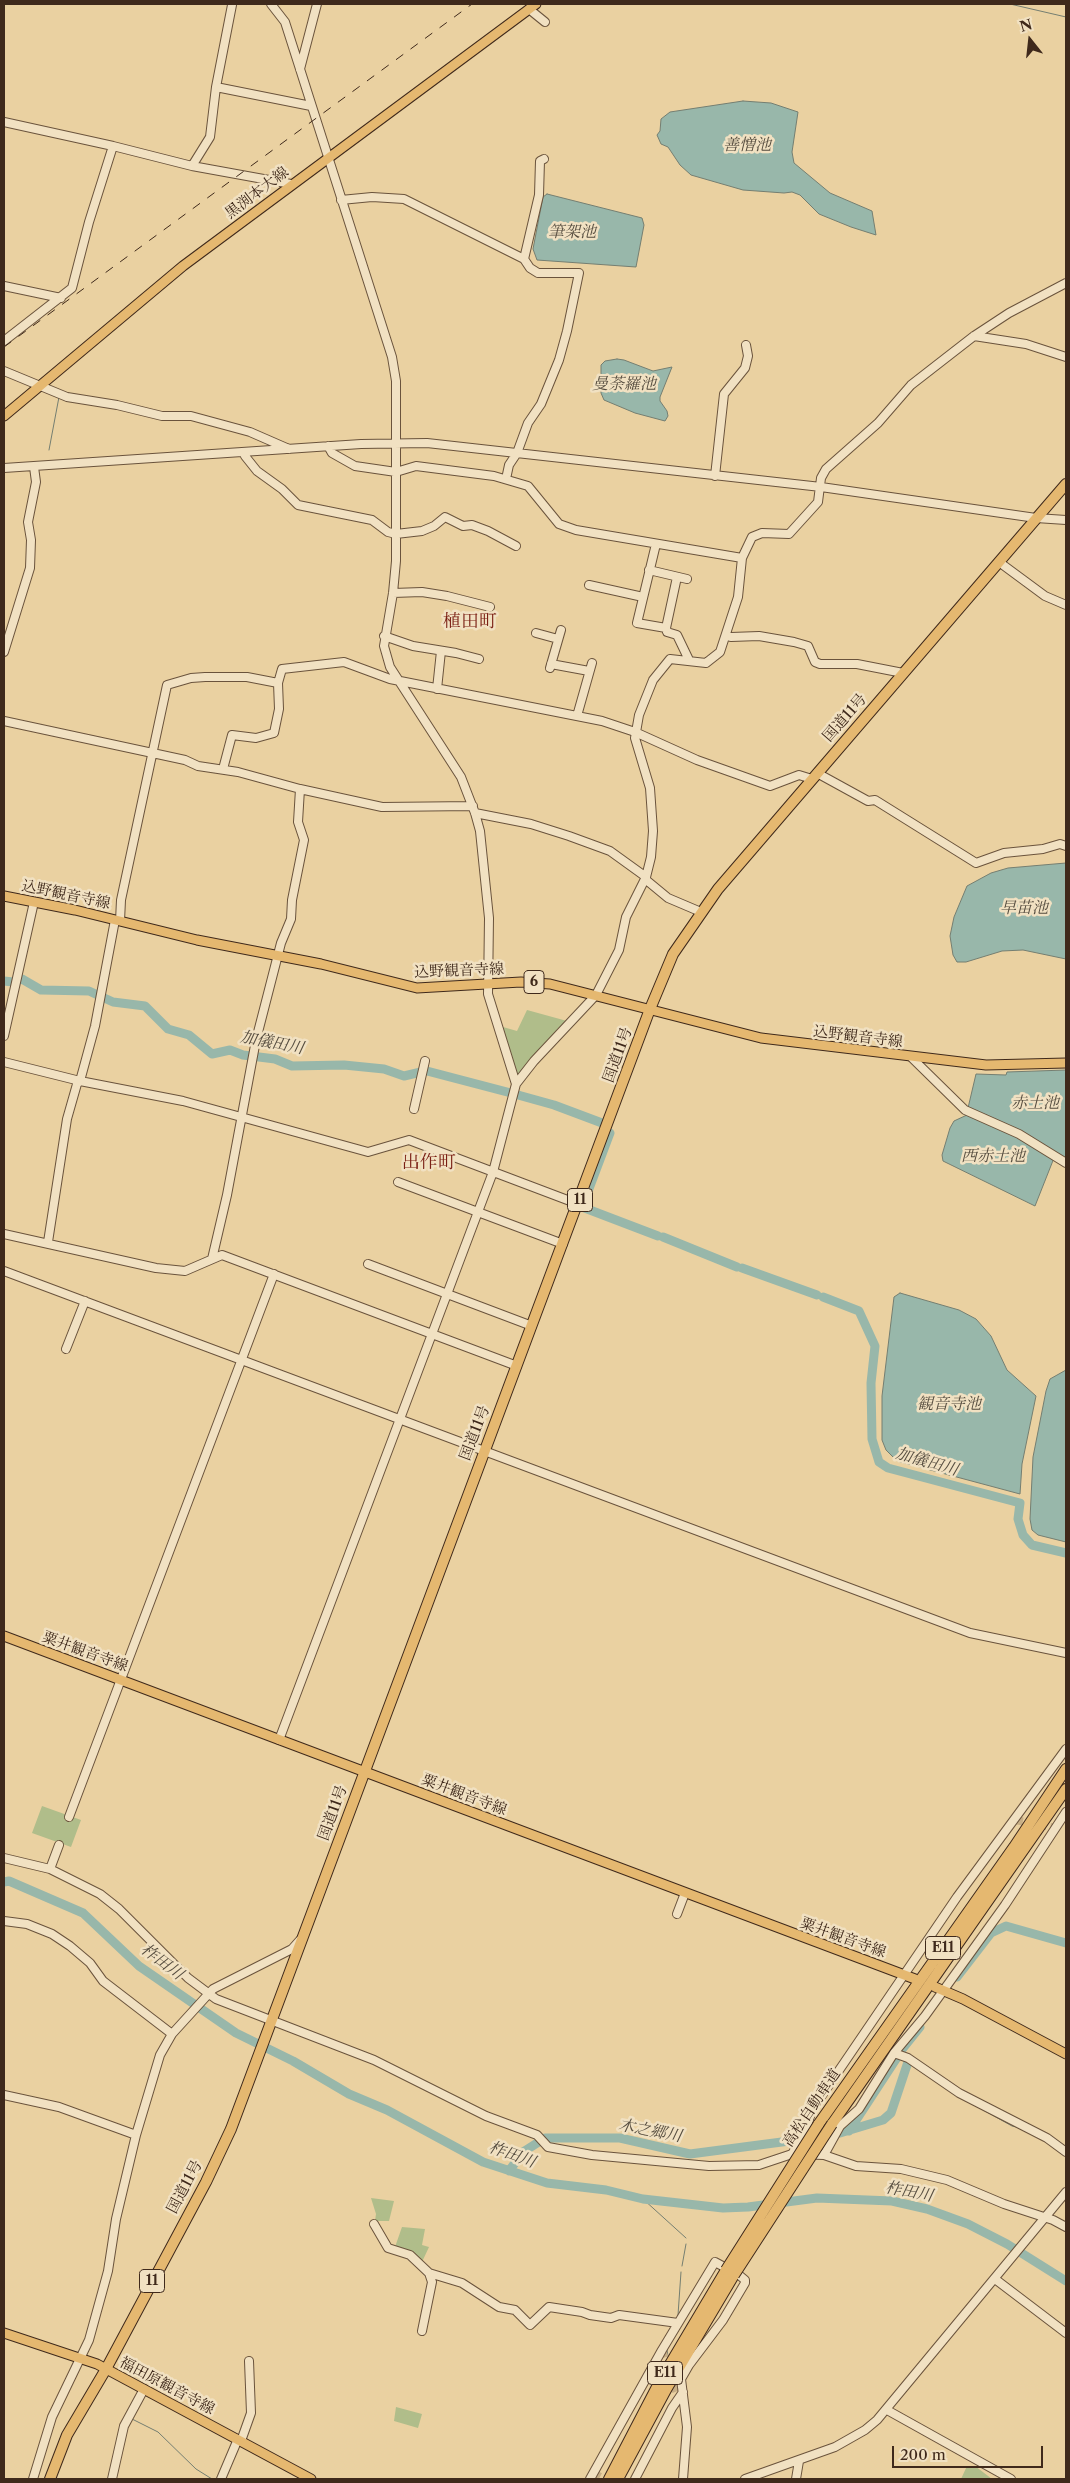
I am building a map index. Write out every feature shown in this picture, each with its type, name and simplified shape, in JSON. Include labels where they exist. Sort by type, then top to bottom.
[{"type":"highway","name":"国道11号","points":[[50,2479],[67,2435],[106,2368],[219,2156],[304,1936],[650,1008],[673,954],[701,912],[815,776],[1066,484]]},
{"type":"highway","name":"高松自動車道","points":[[609,2479],[660,2381],[730,2272],[818,2125],[1014,1847],[1066,1769]]},
{"type":"highway","name":"高松自動車道","points":[[618,2479],[730,2272],[1066,1789]]},
{"type":"main road","name":"黒渕本大線","points":[[4,416],[147,295],[291,184],[532,6]]},
{"type":"main road","name":"込野観音寺線","points":[[4,896],[417,988],[537,982],[650,1008],[761,1038],[912,1058],[986,1065],[1066,1063]]},
{"type":"main road","name":"粟井観音寺線","points":[[4,1636],[915,1979]]},
{"type":"main road","points":[[940,1988],[1066,2054]]},
{"type":"main road","name":"福田原観音寺線","points":[[4,2334],[81,2358],[106,2368],[311,2479]]},
{"type":"street","points":[[271,4],[285,22],[392,357],[396,381],[396,534],[393,594],[384,636],[387,660],[461,777],[474,810],[480,831],[489,925],[487,985],[491,1009],[516,1084]]},
{"type":"street","points":[[300,69],[317,4]]},
{"type":"street","points":[[192,166],[210,137],[216,87],[232,5]]},
{"type":"street","points":[[532,6],[545,22]]},
{"type":"street","points":[[216,87],[311,106]]},
{"type":"street","points":[[4,122],[192,166],[291,184]]},
{"type":"street","points":[[4,341],[72,288],[89,222],[113,146]]},
{"type":"street","points":[[524,259],[539,195],[540,161],[544,159]]},
{"type":"street","points":[[341,200],[379,197],[404,199],[524,259],[530,268],[538,273],[579,273],[568,331],[559,360],[542,404],[528,423],[517,453],[509,465],[506,479]]},
{"type":"street","points":[[279,1740],[492,1172],[516,1084],[534,1061],[596,995],[620,950],[626,917],[645,878],[652,857],[650,788],[636,745],[635,732],[647,693],[665,663],[670,659],[706,663],[720,652],[738,597],[742,558],[752,537],[762,534],[789,534],[818,502],[821,478],[826,469],[878,423],[917,380],[974,336],[1009,313],[1066,282]]},
{"type":"street","points":[[4,286],[61,298]]},
{"type":"street","points":[[974,336],[1026,344],[1066,357]]},
{"type":"street","points":[[714,476],[724,394],[745,368],[748,356],[746,345]]},
{"type":"street","points":[[4,371],[67,397],[117,405],[162,416],[191,416],[211,420],[250,432],[289,449]]},
{"type":"street","points":[[4,468],[328,446],[396,442],[427,443],[821,487],[1036,518],[1066,520]]},
{"type":"street","points":[[328,446],[332,453],[355,466],[396,472],[416,466],[506,479],[531,488],[545,508],[562,525],[576,530],[742,558]]},
{"type":"street","points":[[245,456],[257,471],[282,489],[298,505],[372,520],[388,532],[396,534],[422,531],[434,526],[445,517],[463,526],[472,525],[488,531],[516,546]]},
{"type":"street","points":[[4,652],[5,638],[30,568],[32,540],[28,522],[36,482],[34,467]]},
{"type":"street","points":[[656,544],[638,623],[666,628]]},
{"type":"street","points":[[999,562],[1044,596],[1066,605]]},
{"type":"street","points":[[650,570],[687,579]]},
{"type":"street","points":[[677,577],[666,628],[667,632],[677,635],[689,660]]},
{"type":"street","points":[[589,585],[644,597]]},
{"type":"street","points":[[393,594],[422,592],[490,607]]},
{"type":"street","points":[[561,630],[550,666],[591,667],[577,716]]},
{"type":"street","points":[[536,633],[558,639]]},
{"type":"street","points":[[384,636],[413,646],[479,659]]},
{"type":"street","points":[[731,637],[776,638],[808,646],[815,662],[820,664],[856,664],[903,673]]},
{"type":"street","points":[[438,689],[441,651]]},
{"type":"street","points":[[575,668],[578,659]]},
{"type":"street","points":[[222,769],[232,735],[256,738],[274,733],[279,709],[278,683],[282,669],[344,662],[399,681],[577,716],[635,732],[697,760],[770,786],[799,775],[815,776],[868,801],[875,800],[976,863],[1004,854],[1043,849],[1060,844],[1066,846]]},
{"type":"street","points":[[48,1242],[66,1118],[77,1084],[80,1081],[95,1026],[165,690],[169,683],[191,678],[247,677],[278,683]]},
{"type":"street","points":[[4,721],[185,760],[198,766],[222,769],[300,790],[382,807],[474,810],[531,824],[610,851],[668,898],[701,912]]},
{"type":"street","points":[[212,1259],[227,1196],[256,1040],[277,956],[291,920],[292,900],[304,840],[298,822],[300,790]]},
{"type":"street","points":[[4,1036],[34,902]]},
{"type":"street","points":[[912,1058],[965,1110],[1019,1134],[1066,1162]]},
{"type":"street","points":[[414,1109],[425,1061]]},
{"type":"street","points":[[4,1062],[80,1081],[183,1101],[368,1152],[409,1140],[578,1204]]},
{"type":"street","points":[[398,1182],[563,1244]]},
{"type":"street","points":[[4,1234],[48,1242],[156,1268],[185,1271],[222,1255],[517,1366]]},
{"type":"street","points":[[368,1264],[532,1326]]},
{"type":"street","points":[[4,1271],[970,1633],[1066,1654]]},
{"type":"street","points":[[69,1817],[274,1274]]},
{"type":"street","points":[[66,1349],[85,1302]]},
{"type":"street","points":[[792,2154],[804,2135],[812,2110],[906,1975],[957,1897],[1066,1749]]},
{"type":"street","points":[[824,2155],[840,2126],[859,2109],[894,2053],[940,1988],[1005,1905],[1066,1812]]},
{"type":"street","points":[[50,1869],[59,1844]]},
{"type":"street","points":[[4,1858],[50,1869],[75,1880],[107,1899],[119,1908],[188,1978],[210,1992],[216,1999],[374,2060],[486,2116],[537,2135],[548,2147],[592,2155],[709,2166],[759,2165],[792,2154],[824,2155],[856,2166],[927,2174],[1066,2227]]},
{"type":"street","points":[[677,1914],[685,1893]]},
{"type":"street","points":[[4,1921],[27,1924],[60,1939],[90,1963],[103,1981],[172,2034]]},
{"type":"street","points":[[33,2479],[52,2417],[81,2358],[108,2271],[116,2219],[156,2063],[172,2034],[210,1992],[292,1948],[304,1936]]},
{"type":"street","points":[[894,2053],[908,2058],[959,2093],[1047,2138],[1066,2152]]},
{"type":"street","points":[[4,2095],[59,2107],[136,2135]]},
{"type":"street","points":[[745,2479],[851,2439],[865,2430],[887,2410],[1066,2192]]},
{"type":"street","points":[[374,2224],[388,2248],[410,2255],[429,2272],[462,2283],[498,2307],[520,2313],[530,2325],[549,2307],[611,2318],[619,2315],[678,2323]]},
{"type":"street","points":[[590,2479],[678,2323],[715,2262],[724,2265],[745,2280],[723,2320],[688,2365],[681,2380],[687,2426],[683,2479]]},
{"type":"street","points":[[422,2331],[432,2282],[429,2272]]},
{"type":"street","points":[[995,2280],[1066,2333]]},
{"type":"street","points":[[220,2479],[240,2440],[251,2413],[249,2361]]},
{"type":"street","points":[[112,2479],[124,2426],[144,2389]]},
{"type":"street","points":[[635,2479],[672,2408],[683,2392]]},
{"type":"street","points":[[887,2410],[1011,2479]]},
{"type":"street","points":[[796,2479],[799,2460]]},
{"type":"green space","points":[[527,1010],[567,1021],[531,1059],[519,1078],[502,1033],[503,1027],[517,1031]]},
{"type":"green space","points":[[42,1806],[81,1820],[71,1847],[32,1833]]},
{"type":"green space","points":[[371,2198],[394,2201],[389,2221],[375,2221],[376,2214]]},
{"type":"green space","points":[[402,2227],[425,2229],[422,2245],[429,2247],[422,2262],[395,2247]]},
{"type":"green space","points":[[396,2407],[422,2414],[418,2428],[394,2421]]},
{"type":"green space","points":[[967,2466],[975,2466],[992,2479],[961,2479]]},
{"type":"water","name":"善憎池","points":[[743,101],[771,103],[798,112],[792,152],[794,163],[830,193],[872,211],[876,235],[819,214],[800,195],[792,192],[743,190],[691,175],[680,165],[668,147],[661,144],[657,135],[660,131],[661,119],[670,112]]},
{"type":"water","name":"筆架池","points":[[547,194],[642,218],[644,225],[636,267],[537,260],[533,249],[543,197]]},
{"type":"water","name":"曼荼羅池","points":[[617,359],[653,371],[672,367],[660,397],[660,401],[667,411],[668,416],[665,421],[635,413],[604,400],[601,393],[601,365],[605,361]]},
{"type":"water","name":"早苗池","points":[[1066,863],[1066,959],[1023,950],[1002,951],[966,962],[957,962],[953,955],[950,936],[954,917],[967,886],[991,873],[1008,868]]},
{"type":"water","name":"赤土池","points":[[1066,1070],[1066,1159],[968,1108],[976,1074],[1006,1075],[1007,1072]]},
{"type":"water","name":"西赤土池","points":[[967,1115],[1020,1138],[1054,1158],[1035,1206],[943,1161],[942,1155],[950,1128],[954,1121]]},
{"type":"water","name":"観音寺池","points":[[900,1293],[959,1310],[976,1319],[991,1336],[1007,1370],[1036,1396],[1022,1464],[1020,1494],[897,1461],[886,1450],[882,1440],[882,1396],[894,1297]]},
{"type":"water","points":[[1066,1370],[1066,1542],[1038,1535],[1032,1530],[1030,1519],[1033,1457],[1046,1391],[1050,1379]]},
{"type":"waterway","points":[[1010,4],[1066,17]]},
{"type":"waterway","points":[[49,450],[59,397]]},
{"type":"waterway","name":"加儀田川","points":[[18,980],[22,979],[41,990],[89,991],[113,1002],[145,1006],[168,1029],[189,1035],[212,1054],[230,1050],[243,1055],[275,1059],[292,1066],[344,1065],[384,1069],[404,1076],[421,1072]]},
{"type":"waterway","name":"加儀田川","points":[[4,981],[13,982]]},
{"type":"waterway","name":"加儀田川","points":[[427,1071],[511,1093]]},
{"type":"waterway","name":"加儀田川","points":[[518,1095],[554,1105],[602,1123]]},
{"type":"waterway","name":"加儀田川","points":[[584,1202],[610,1133]]},
{"type":"waterway","name":"加儀田川","points":[[582,1207],[658,1236]]},
{"type":"waterway","name":"加儀田川","points":[[663,1237],[737,1267]]},
{"type":"waterway","name":"加儀田川","points":[[742,1268],[817,1295]]},
{"type":"waterway","name":"加儀田川","points":[[823,1297],[859,1311],[875,1346],[871,1383],[872,1439],[879,1462],[888,1468],[1020,1503],[1018,1519],[1023,1535],[1032,1545],[1066,1553]]},
{"type":"waterway","name":"柞田川","points":[[4,1882],[9,1881],[83,1913],[139,1966],[236,2033],[293,2061],[349,2094],[387,2110],[483,2162],[547,2183],[606,2190],[643,2199],[723,2208],[748,2207],[817,2198],[892,2201],[927,2209],[968,2224],[1007,2244],[1066,2281]]},
{"type":"waterway","name":"木之郷川","points":[[957,1977],[991,1933],[1006,1926],[1066,1943]]},
{"type":"waterway","name":"木之郷川","points":[[900,2052],[920,2027]]},
{"type":"waterway","name":"木之郷川","points":[[849,2131],[898,2056]]},
{"type":"waterway","name":"木之郷川","points":[[840,2133],[883,2120],[891,2113],[908,2062]]},
{"type":"waterway","points":[[916,2068],[954,2094]]},
{"type":"waterway","points":[[958,2096],[1012,2126],[1021,2128]]},
{"type":"waterway","name":"木之郷川","points":[[509,2171],[523,2152],[545,2138],[620,2138],[690,2154],[797,2140]]},
{"type":"waterway","points":[[643,2199],[686,2238]]},
{"type":"waterway","points":[[682,2266],[686,2244]]},
{"type":"waterway","points":[[678,2315],[681,2272]]},
{"type":"waterway","points":[[667,2350],[668,2356]]},
{"type":"waterway","points":[[132,2419],[158,2432],[196,2469],[212,2479]]},
{"type":"tunnel","points":[[1015,1820],[1056,1828]]},
{"type":"tunnel","points":[[662,2350],[678,2397]]},
{"type":"tunnel","points":[[593,2473],[604,2479]]},
{"type":"railway","points":[[4,347],[472,4]]},
{"type":"district","name":"植田町","points":[[470,622]]},
{"type":"district","name":"出作町","points":[[429,1163]]}]
